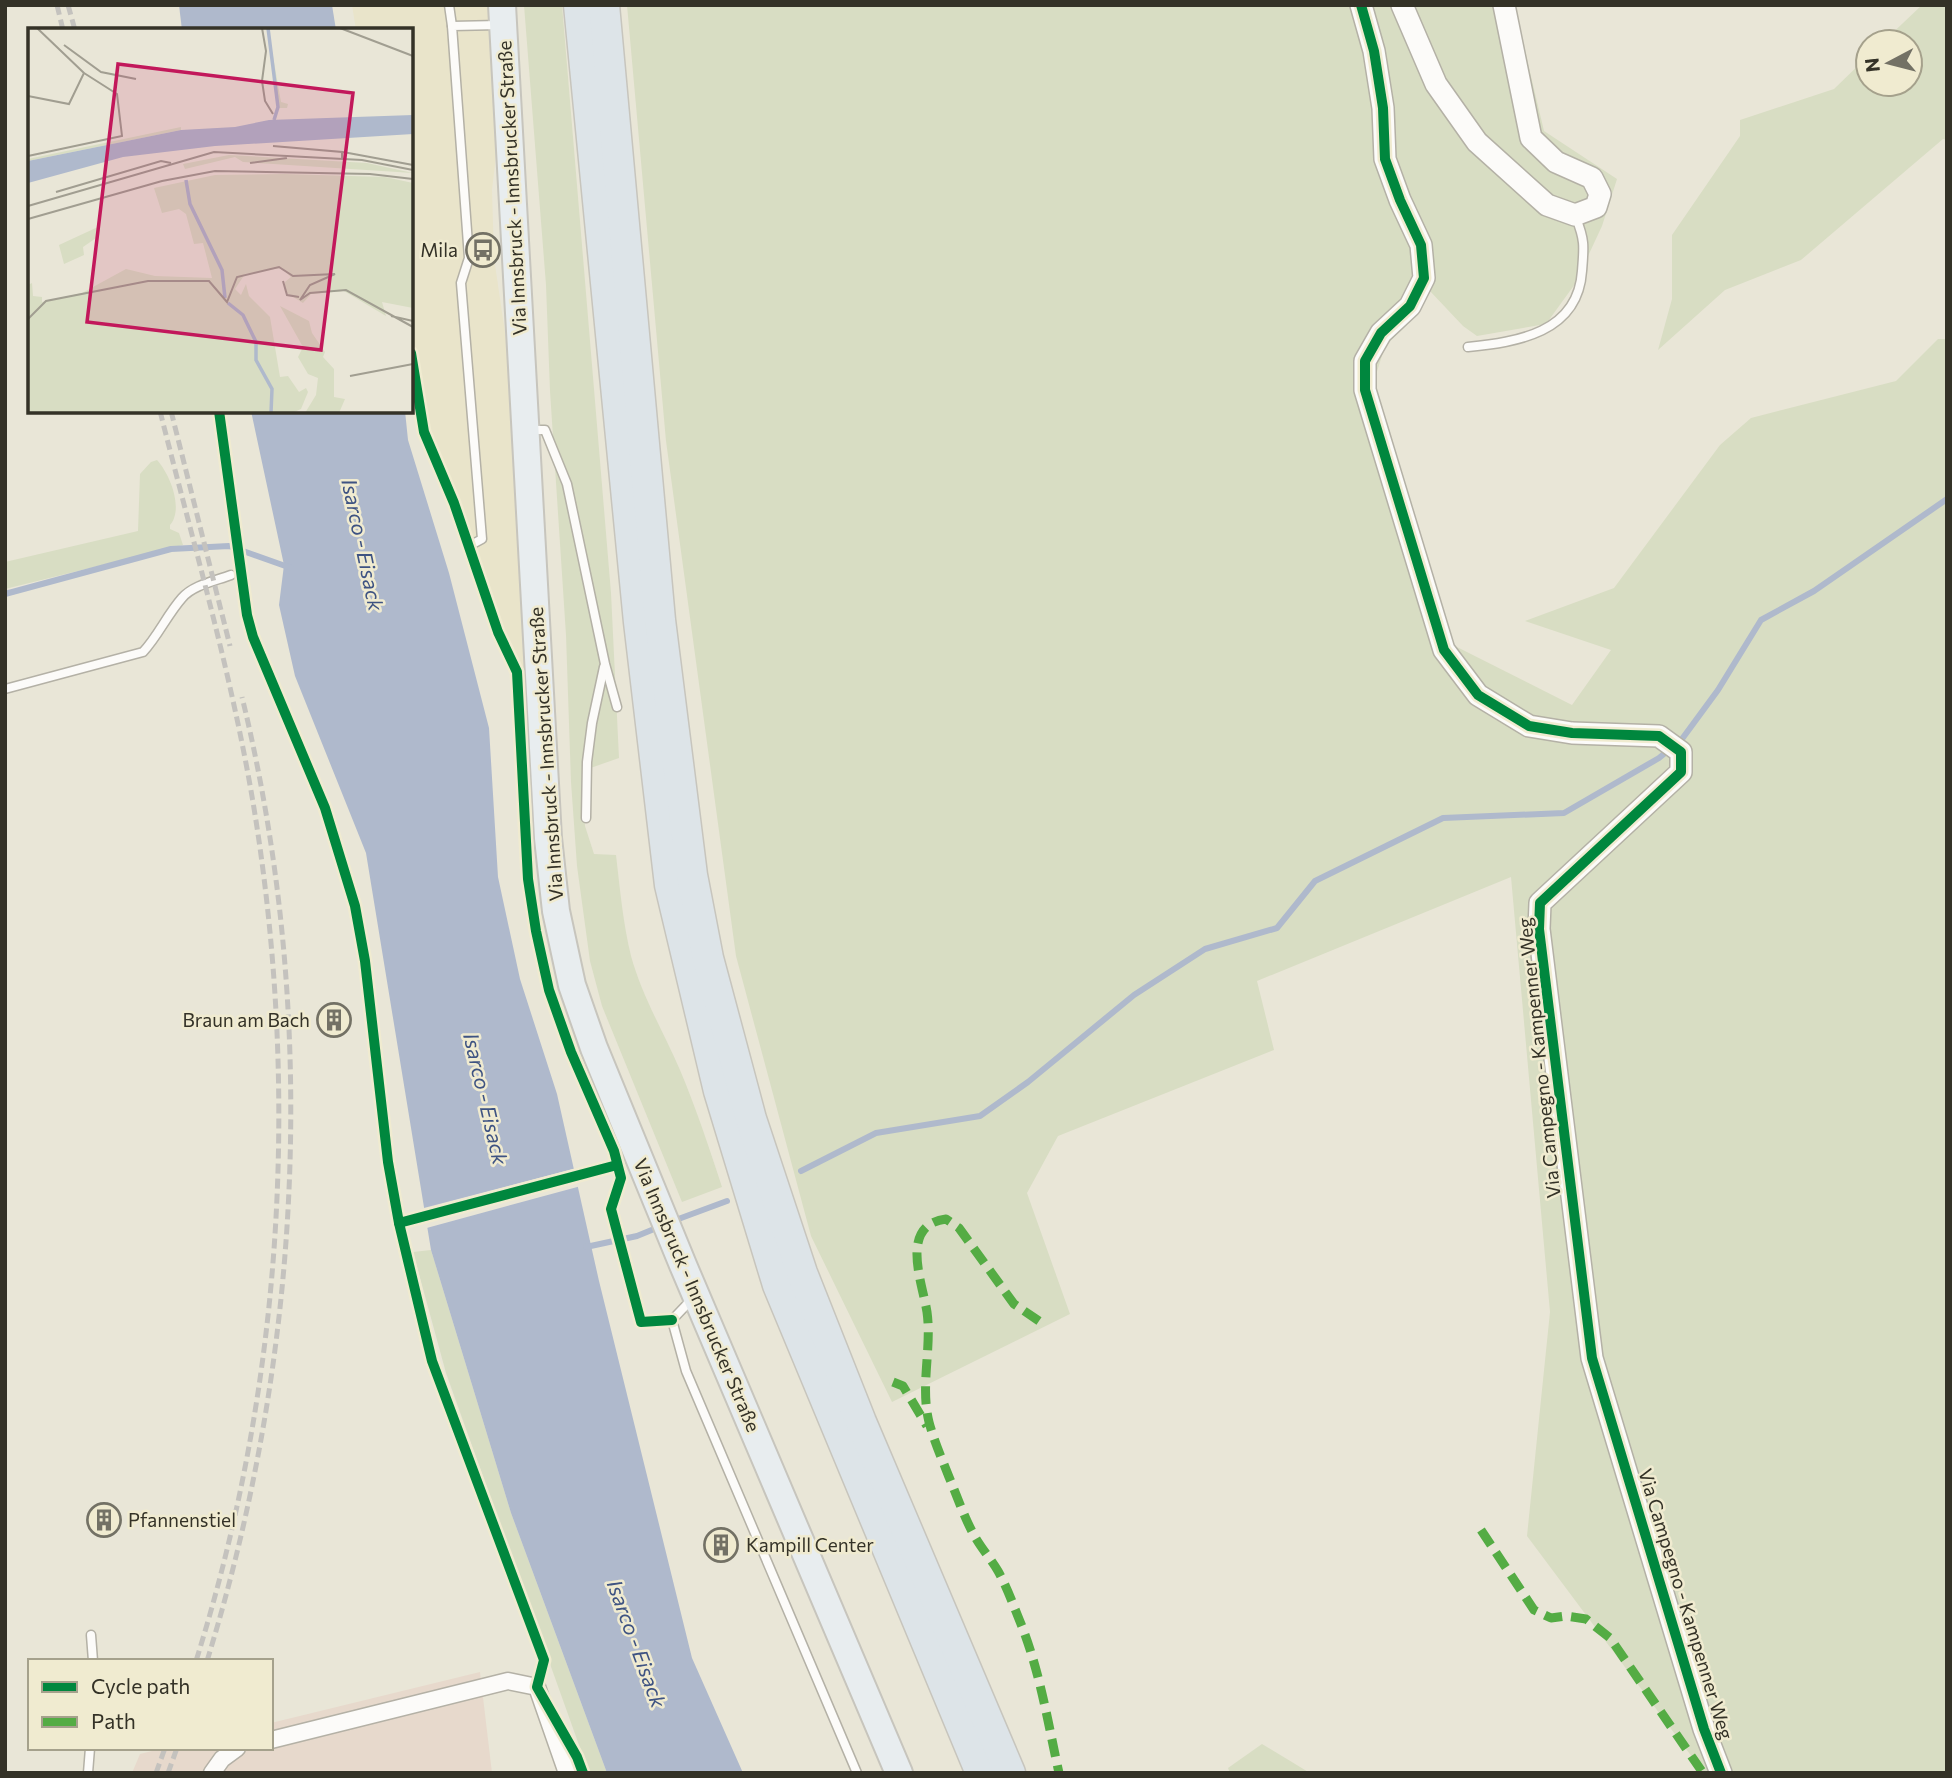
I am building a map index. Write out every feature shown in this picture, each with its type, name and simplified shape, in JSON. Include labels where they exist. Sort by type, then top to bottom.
[{"type":"highway","points":[[579,5],[639,622],[670,885],[719,1091],[778,1285],[981,1773]]},
{"type":"highway","points":[[604,5],[660,620],[691,876],[708,958],[751,1119],[802,1273],[861,1422],[1010,1773]]},
{"type":"main road","name":"Via Innsbruck - Innsbrucker Straße","points":[[502,15],[548,838],[556,911],[572,985],[594,1048],[696,1295],[899,1773]]},
{"type":"street","name":"Via Campegno - Kampenner Weg","points":[[1361,5],[1374,51],[1383,108],[1385,159],[1421,245],[1424,278],[1409,306],[1381,332],[1365,361],[1365,390],[1444,650],[1478,695],[1529,726],[1572,733],[1659,736],[1681,752],[1681,772],[1540,903],[1539,929],[1592,1358],[1704,1729],[1721,1773]]},
{"type":"street","points":[[1402,5],[1436,84],[1477,142],[1547,205],[1575,215],[1596,207],[1600,194],[1592,178],[1556,162],[1531,138],[1504,5]]},
{"type":"street","points":[[273,1740],[508,1681],[537,1687],[567,1773]]},
{"type":"street","points":[[212,1773],[222,1759],[234,1750]]},
{"type":"lane","points":[[449,5],[469,258],[461,283],[482,539],[469,546]]},
{"type":"lane","points":[[452,26],[502,15]]},
{"type":"lane","points":[[1468,347],[1513,342],[1549,328],[1571,307],[1582,279],[1585,239],[1575,215]]},
{"type":"lane","points":[[527,430],[545,430],[567,484],[605,664],[617,707]]},
{"type":"lane","points":[[5,689],[143,652],[153,642],[182,598],[192,590],[231,575]]},
{"type":"lane","points":[[586,818],[587,762],[592,723],[605,664]]},
{"type":"lane","points":[[696,1295],[673,1320],[686,1371],[857,1773]]},
{"type":"lane","points":[[91,1635],[93,1659]]},
{"type":"lane","points":[[88,1773],[90,1750]]},
{"type":"shaded area","points":[[352,5],[489,5],[496,155],[492,190],[494,258],[508,353],[525,677],[516,676],[499,639],[422,434],[413,382],[413,28],[356,28]]},
{"type":"shaded area","points":[[480,1672],[492,1773],[132,1773],[140,1754],[156,1750],[273,1750],[273,1723]]},
{"type":"green space","points":[[524,5],[562,5],[611,593],[619,758],[582,771],[585,826],[594,854],[616,855],[631,956],[647,1000],[686,1084],[722,1187],[682,1202],[602,1006],[590,961],[577,866],[546,285]]},
{"type":"green space","points":[[627,5],[1514,5],[1544,131],[1617,179],[1602,226],[1575,284],[1546,324],[1477,336],[1463,326],[1429,290],[1404,328],[1385,346],[1374,381],[1451,644],[1572,705],[1611,650],[1525,621],[1614,588],[1720,445],[1751,418],[1896,381],[1938,339],[1947,339],[1947,1773],[1704,1773],[1527,1536],[1550,1312],[1511,877],[1257,981],[1274,1050],[1058,1136],[1027,1193],[1070,1314],[892,1402],[811,1236],[736,956],[666,441]]},
{"type":"green space","points":[[1922,5],[1947,5],[1947,140],[1943,139],[1801,260],[1725,290],[1658,350],[1672,299],[1672,235],[1740,136],[1740,120],[1834,89],[1854,70],[1854,98],[1924,98],[1924,28],[1898,28]]},
{"type":"green space","points":[[157,460],[174,492],[176,510],[170,529],[179,533],[183,545],[5,589],[5,562],[138,531],[140,474],[151,462]]},
{"type":"green space","points":[[431,1250],[511,1513],[607,1773],[589,1773],[446,1373],[413,1252]]},
{"type":"green space","points":[[1262,1744],[1310,1773],[1230,1773],[1228,1768]]},
{"type":"water","points":[[179,5],[332,5],[336,28],[182,28]]},
{"type":"water","name":"Isarco - Eisack","points":[[251,413],[405,413],[408,440],[449,573],[489,728],[498,877],[520,979],[557,1094],[599,1281],[692,1658],[743,1773],[607,1773],[511,1513],[431,1250],[366,853],[295,676],[279,605],[284,565]]},
{"type":"pier","points":[[577,1168],[581,1186],[423,1229],[420,1209]]},
{"type":"waterway","points":[[801,1171],[876,1133],[980,1116],[1028,1082],[1134,995],[1205,949],[1277,928],[1315,881],[1443,818],[1564,813],[1659,758],[1682,739],[1718,690],[1761,620],[1814,591],[1947,499]]},
{"type":"waterway","points":[[5,594],[171,549],[229,546],[291,568]]},
{"type":"waterway","points":[[673,1221],[727,1201]]},
{"type":"waterway","points":[[586,1247],[637,1236],[659,1227]]},
{"type":"railway","points":[[57,5],[63,28]]},
{"type":"railway","points":[[68,5],[74,28]]},
{"type":"railway","points":[[161,413],[239,727],[258,834],[271,938],[277,1042],[279,1147],[274,1251],[263,1355],[247,1458],[224,1560],[197,1659]]},
{"type":"railway","points":[[172,413],[230,646]]},
{"type":"railway","points":[[208,1659],[239,1543],[264,1424],[281,1303],[289,1181],[290,1059],[283,937],[267,816],[242,697]]},
{"type":"railway","points":[[156,1773],[164,1750]]},
{"type":"railway","points":[[168,1773],[176,1750]]},
{"type":"marked path","points":[[1039,1321],[1014,1304],[959,1228],[946,1219],[931,1223],[922,1232],[917,1256],[927,1312],[926,1395],[929,1422],[967,1521],[1001,1577],[1028,1642],[1059,1773]]},
{"type":"marked path","points":[[893,1382],[903,1386],[927,1426]]},
{"type":"marked path","points":[[1481,1530],[1534,1610],[1551,1618],[1566,1616],[1586,1619],[1610,1638],[1703,1773]]},
{"type":"cycle path","points":[[1361,5],[1374,51],[1383,108],[1385,159],[1421,245],[1424,278],[1410,306],[1381,333],[1365,361],[1365,390],[1444,650],[1478,695],[1529,726],[1572,733],[1659,736],[1681,752],[1681,772],[1540,903],[1539,929],[1592,1358],[1704,1729],[1721,1773]]},
{"type":"cycle path","points":[[413,365],[424,432],[454,503],[498,632],[517,672],[528,879],[549,990],[571,1052],[614,1151],[621,1178],[611,1209],[641,1322],[672,1320]]},
{"type":"cycle path","points":[[219,413],[247,615],[253,637],[325,808],[355,906],[365,961],[388,1162],[399,1223],[432,1361],[544,1660],[537,1687],[577,1757],[583,1773]]},
{"type":"cycle path","points":[[399,1223],[617,1165]]},
{"type":"place","name":"Mila","points":[[483,250]]},
{"type":"place","name":"Braun am Bach","points":[[334,1020]]},
{"type":"place","name":"Pfannenstiel","points":[[104,1520]]},
{"type":"place","name":"Kampill Center","points":[[721,1545]]}]
